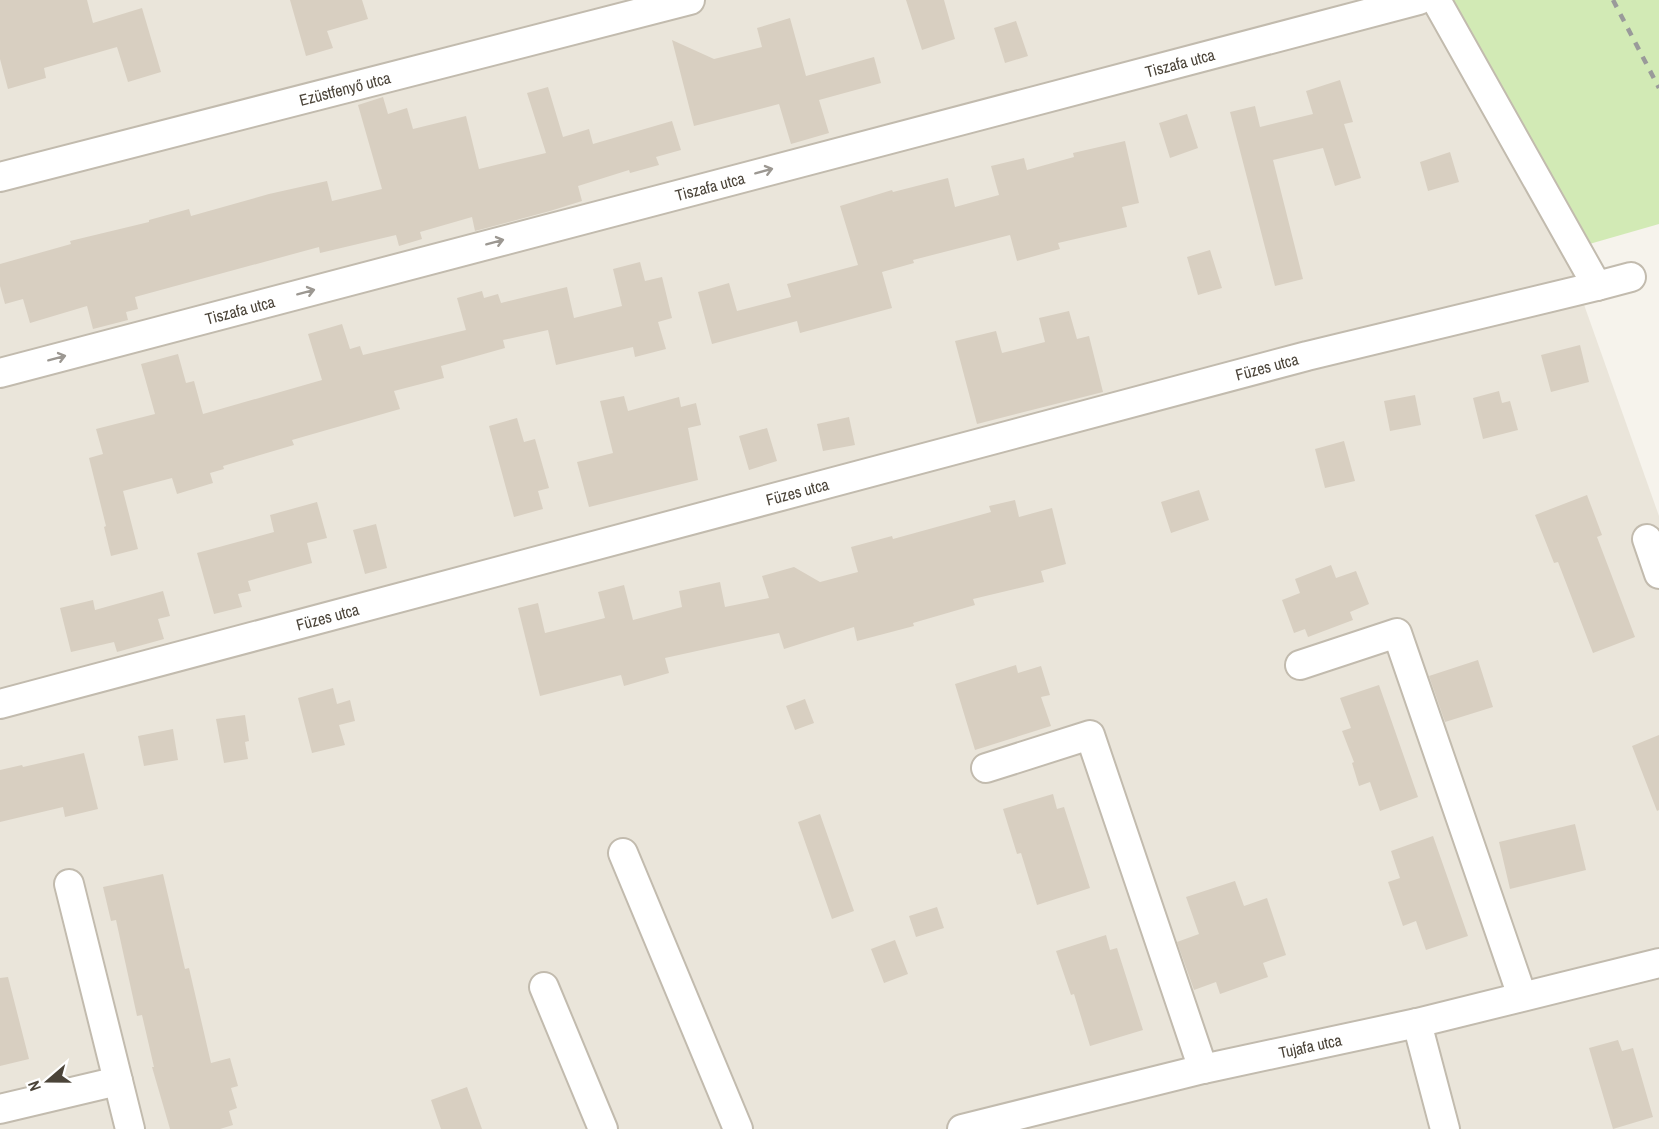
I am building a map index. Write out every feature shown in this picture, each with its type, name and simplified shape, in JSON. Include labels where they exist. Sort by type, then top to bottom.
[{"type":"street","name":"Ezüstfenyő utca","points":[[0,177],[690,0]]},
{"type":"street","name":"Tiszafa utca","points":[[0,373],[1419,0]]},
{"type":"street","points":[[1436,0],[1598,286]]},
{"type":"street","name":"Füzes utca","points":[[0,704],[1306,356],[1631,277]]},
{"type":"street","points":[[1647,539],[1659,574]]},
{"type":"street","points":[[1300,665],[1397,633],[1522,996]]},
{"type":"street","points":[[987,768],[1090,735],[1203,1069]]},
{"type":"street","points":[[623,854],[738,1129]]},
{"type":"street","points":[[69,884],[130,1129]]},
{"type":"street","name":"Tujafa utca","points":[[962,1129],[1203,1069],[1417,1023],[1659,963]]},
{"type":"street","points":[[544,987],[603,1129]]},
{"type":"street","points":[[1417,1023],[1445,1129]]},
{"type":"street","points":[[0,1109],[118,1081]]},
{"type":"shaded area","points":[[0,0],[1443,0],[1565,251],[1659,516],[1659,1129],[0,1129]]},
{"type":"green space","points":[[1443,0],[1659,0],[1659,224],[1565,251]]},
{"type":"building","points":[[0,0],[87,0],[93,23],[142,8],[161,72],[128,82],[117,47],[44,68],[46,78],[8,89],[0,59]]},
{"type":"building","points":[[290,0],[362,0],[368,19],[327,31],[333,48],[306,56]]},
{"type":"building","points":[[906,0],[944,0],[955,39],[922,50]]},
{"type":"building","points":[[790,18],[806,76],[874,57],[881,83],[819,100],[829,133],[791,144],[779,104],[694,126],[672,40],[714,59],[762,47],[757,28]]},
{"type":"building","points":[[1016,21],[1028,56],[1005,63],[994,28]]},
{"type":"building","points":[[1340,80],[1353,122],[1344,124],[1361,178],[1335,186],[1323,148],[1273,160],[1303,279],[1275,286],[1230,112],[1255,106],[1260,127],[1313,114],[1306,91]]},
{"type":"building","points":[[548,87],[563,137],[589,129],[593,144],[672,121],[681,150],[656,157],[659,165],[630,173],[629,170],[578,186],[582,201],[550,211],[475,231],[472,217],[420,232],[422,239],[399,246],[396,235],[320,253],[319,247],[135,297],[138,309],[126,312],[128,320],[93,329],[87,306],[30,323],[23,299],[5,304],[0,286],[0,264],[71,244],[70,241],[149,222],[149,220],[189,209],[191,216],[269,194],[327,181],[332,201],[382,189],[358,105],[383,97],[388,114],[407,108],[413,129],[466,116],[479,169],[546,153],[527,93]]},
{"type":"building","points":[[1187,114],[1198,148],[1170,158],[1159,123]]},
{"type":"building","points":[[1125,141],[1139,203],[1122,207],[1127,227],[1058,243],[1060,249],[1017,261],[1010,235],[913,260],[914,263],[882,272],[892,308],[800,333],[797,321],[712,344],[698,292],[729,283],[737,311],[791,297],[787,284],[858,265],[840,206],[892,190],[893,192],[948,178],[955,207],[999,195],[991,166],[1024,158],[1027,170],[1074,157],[1073,153]]},
{"type":"building","points":[[1450,152],[1459,182],[1428,191],[1420,162]]},
{"type":"building","points":[[1210,250],[1222,288],[1198,295],[1187,257]]},
{"type":"building","points":[[640,262],[645,281],[662,277],[672,318],[658,322],[666,349],[635,357],[633,347],[556,365],[548,330],[503,340],[505,348],[441,366],[444,378],[394,391],[400,409],[292,440],[294,445],[223,466],[224,469],[210,473],[213,483],[177,494],[172,478],[123,491],[138,549],[111,556],[89,458],[103,454],[96,429],[155,414],[141,364],[178,354],[186,383],[194,381],[203,414],[322,380],[308,334],[342,324],[350,349],[360,346],[363,355],[466,330],[457,298],[482,291],[484,298],[498,294],[501,303],[567,287],[574,318],[622,306],[613,269]]},
{"type":"building","points":[[1069,311],[1077,339],[1089,336],[1103,392],[977,424],[955,341],[996,331],[1002,353],[1045,342],[1039,318]]},
{"type":"building","points":[[1580,345],[1589,382],[1551,392],[1541,355]]},
{"type":"building","points":[[1499,391],[1502,403],[1510,401],[1518,430],[1483,439],[1473,398]]},
{"type":"building","points":[[1415,395],[1421,425],[1390,431],[1384,401]]},
{"type":"building","points":[[624,396],[628,411],[679,397],[681,407],[696,403],[701,425],[688,428],[698,480],[589,507],[577,462],[613,453],[600,401]]},
{"type":"building","points":[[849,417],[855,445],[823,451],[817,424]]},
{"type":"building","points":[[517,418],[524,442],[535,439],[549,488],[538,491],[543,509],[514,517],[489,426]]},
{"type":"building","points":[[767,428],[777,461],[749,470],[739,436]]},
{"type":"building","points":[[1344,441],[1355,481],[1325,488],[1315,449]]},
{"type":"building","points":[[1199,490],[1209,520],[1171,533],[1161,502]]},
{"type":"building","points":[[1587,495],[1602,535],[1597,537],[1635,637],[1593,653],[1558,562],[1554,563],[1535,515]]},
{"type":"building","points":[[1015,500],[1019,517],[1052,508],[1066,564],[1041,571],[1044,582],[973,599],[975,605],[913,623],[914,626],[857,641],[854,627],[784,649],[779,633],[665,658],[669,673],[624,686],[621,675],[540,696],[518,608],[538,603],[545,633],[605,618],[598,592],[624,585],[633,620],[682,607],[679,591],[720,582],[725,607],[769,598],[762,576],[794,567],[820,582],[858,572],[851,547],[892,536],[893,539],[991,512],[989,506]]},
{"type":"building","points":[[317,502],[327,538],[307,543],[312,563],[248,581],[251,591],[238,594],[242,607],[214,614],[197,553],[274,532],[270,515]]},
{"type":"building","points":[[376,524],[387,568],[365,574],[353,530]]},
{"type":"building","points":[[1331,565],[1336,578],[1356,571],[1369,604],[1350,612],[1353,620],[1308,637],[1305,629],[1294,633],[1282,600],[1300,593],[1295,579]]},
{"type":"building","points":[[163,591],[170,616],[158,619],[164,639],[117,652],[114,642],[71,652],[60,608],[93,600],[95,610]]},
{"type":"building","points":[[1478,660],[1493,707],[1445,722],[1429,676]]},
{"type":"building","points":[[1016,665],[1018,673],[1041,666],[1050,695],[1041,697],[1051,726],[975,750],[955,684]]},
{"type":"building","points":[[1379,685],[1418,797],[1380,811],[1370,782],[1359,786],[1352,763],[1354,762],[1342,731],[1351,728],[1340,698]]},
{"type":"building","points":[[333,688],[337,704],[350,700],[355,721],[339,725],[345,745],[312,753],[298,698]]},
{"type":"building","points":[[805,699],[814,723],[795,730],[786,706]]},
{"type":"building","points":[[245,715],[249,741],[245,742],[248,759],[224,763],[216,719]]},
{"type":"building","points":[[173,729],[178,760],[144,766],[138,736]]},
{"type":"building","points":[[1659,735],[1659,810],[1657,811],[1632,746]]},
{"type":"building","points":[[84,753],[98,809],[65,817],[63,807],[0,822],[0,770]]},
{"type":"building","points":[[1053,794],[1057,809],[1064,807],[1090,888],[1037,905],[1021,853],[1017,854],[1003,809]]},
{"type":"building","points":[[820,814],[854,911],[832,919],[798,822]]},
{"type":"building","points":[[1575,824],[1586,870],[1510,889],[1499,842]]},
{"type":"building","points":[[1433,836],[1468,936],[1426,950],[1416,921],[1403,926],[1388,882],[1400,878],[1391,851]]},
{"type":"building","points":[[163,874],[185,969],[189,968],[211,1063],[230,1058],[238,1086],[231,1088],[237,1108],[229,1111],[233,1125],[220,1129],[170,1129],[152,1067],[154,1067],[142,1015],[137,1016],[116,920],[111,921],[103,887]]},
{"type":"building","points":[[1235,881],[1244,906],[1267,898],[1286,955],[1263,963],[1268,977],[1220,994],[1216,982],[1194,990],[1177,942],[1199,934],[1186,897]]},
{"type":"building","points":[[937,907],[944,928],[916,937],[909,916]]},
{"type":"building","points":[[1106,935],[1110,950],[1117,948],[1143,1030],[1090,1046],[1074,994],[1071,995],[1056,951]]},
{"type":"building","points":[[895,940],[908,974],[884,983],[871,949]]},
{"type":"building","points":[[8,977],[29,1059],[0,1066],[0,978]]},
{"type":"building","points":[[1618,1040],[1622,1051],[1633,1048],[1653,1117],[1613,1129],[1589,1048]]},
{"type":"building","points":[[467,1087],[482,1129],[441,1129],[431,1100]]},
{"type":"railway","points":[[1613,0],[1659,88]]}]
